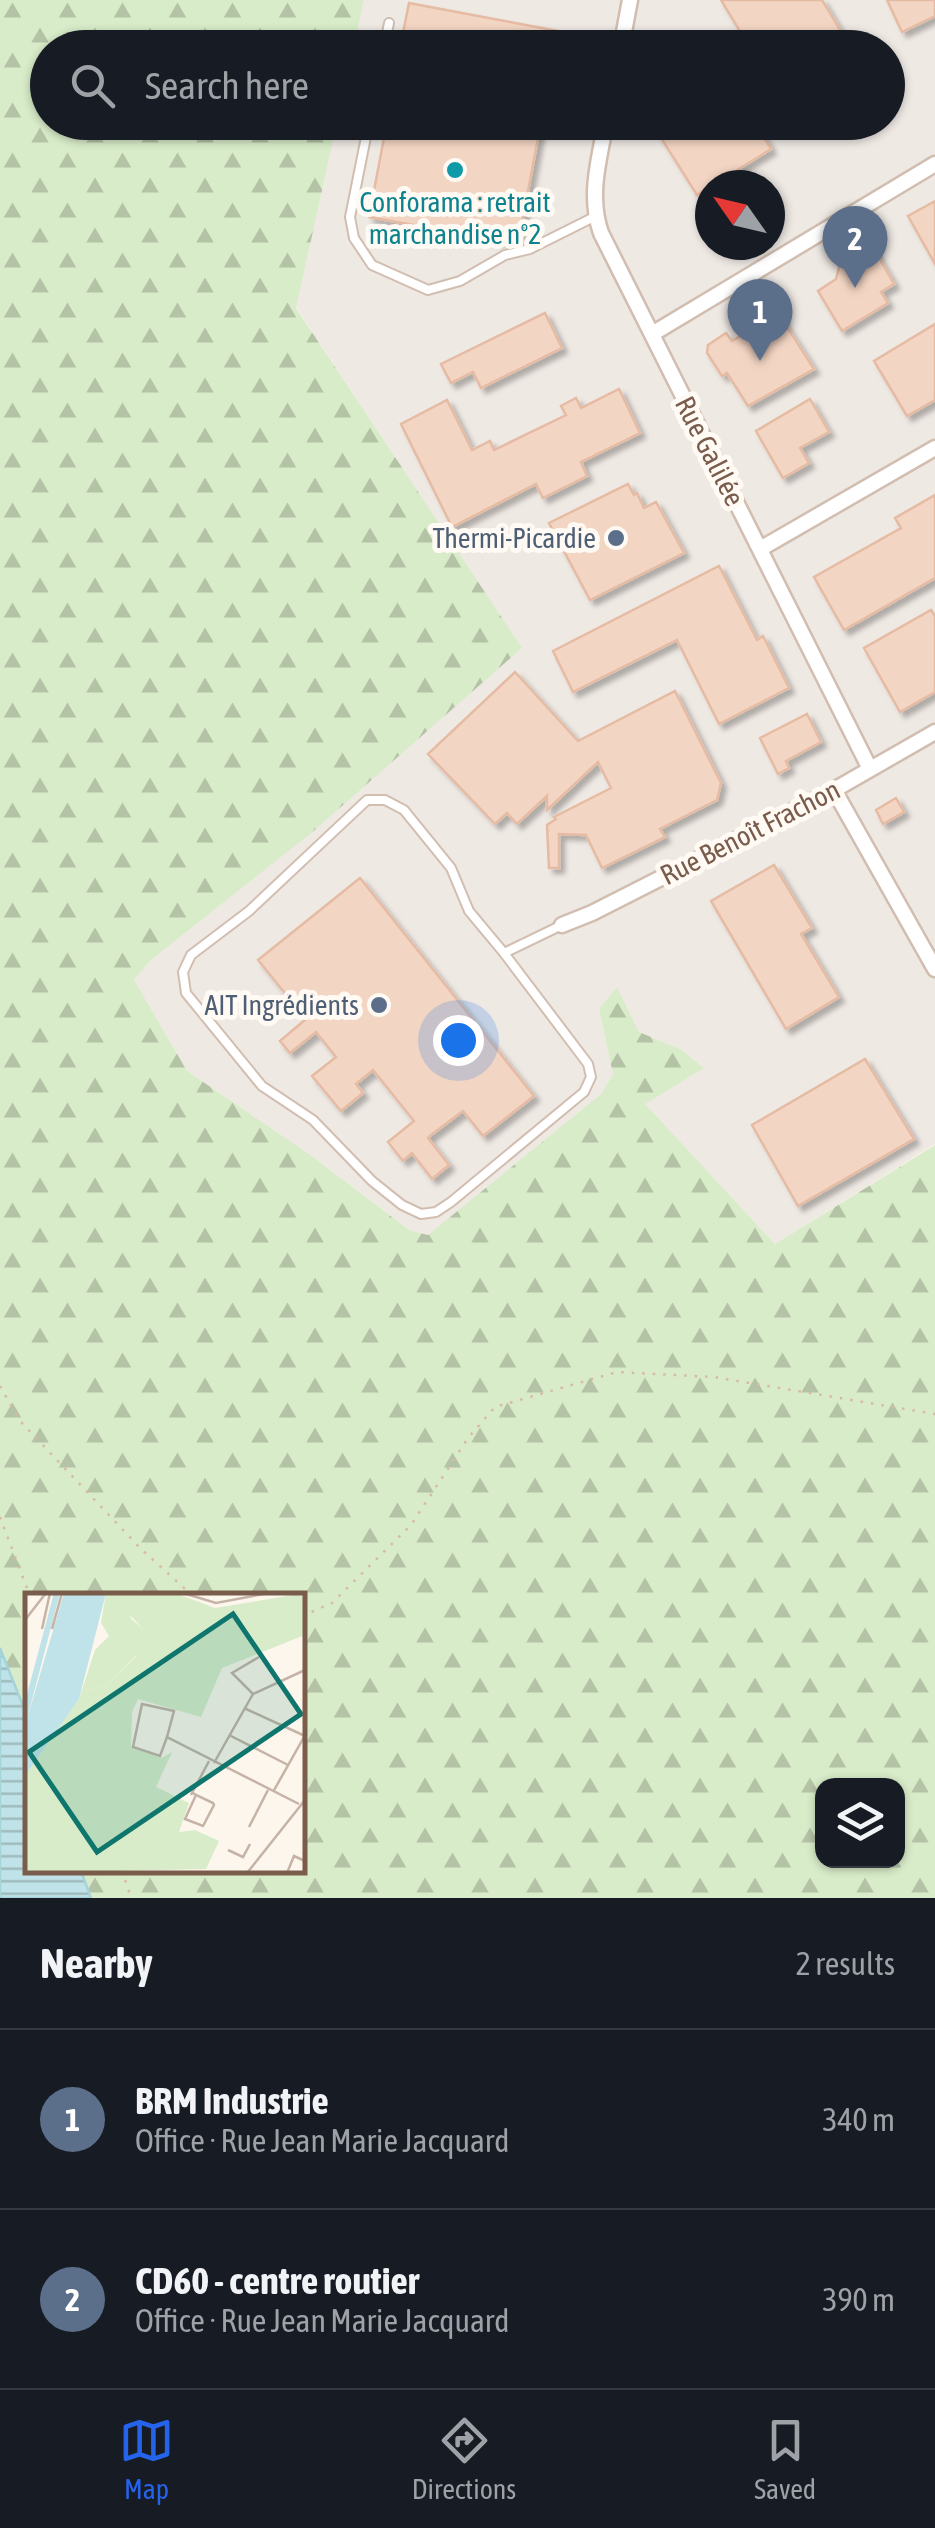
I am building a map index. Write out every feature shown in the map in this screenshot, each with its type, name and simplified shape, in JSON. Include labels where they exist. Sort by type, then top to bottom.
[{"type":"street","points":[[624,30],[630,0]]},
{"type":"street","name":"Rue Galilée","points":[[603,140],[594,191],[596,216],[606,242],[870,768]]},
{"type":"street","points":[[652,334],[935,164]]},
{"type":"street","points":[[760,548],[935,448]]},
{"type":"street","name":"Rue Benoît Frachon","points":[[562,925],[834,790],[935,732]]},
{"type":"street","points":[[834,790],[935,969]]},
{"type":"lane","points":[[388,30],[389,23]]},
{"type":"lane","points":[[365,140],[350,217],[354,238],[372,265],[428,290],[460,281],[505,256],[596,216]]},
{"type":"lane","points":[[367,800],[385,800],[404,810],[451,868],[469,911],[504,953],[588,1064],[591,1078],[584,1092],[452,1202],[436,1212],[421,1214],[402,1205],[372,1181],[314,1120],[262,1086],[186,992],[184,972],[191,955],[248,911],[367,800]]},
{"type":"lane","points":[[504,953],[562,925]]},
{"type":"path","points":[[305,1615],[332,1603],[411,1525],[468,1438],[495,1407],[618,1372],[714,1377],[935,1414]]},
{"type":"path","points":[[0,1386],[20,1421],[142,1550],[189,1593]]},
{"type":"path","points":[[0,1517],[29,1593]]},
{"type":"path","points":[[123,1873],[131,1898]]},
{"type":"shaded area","points":[[364,0],[935,0],[935,1144],[775,1244],[644,1104],[703,1067],[682,1050],[639,1032],[617,988],[599,1009],[613,1074],[601,1094],[429,1235],[409,1230],[308,1153],[187,1071],[133,981],[152,959],[521,648],[296,307],[333,140],[905,140],[905,30],[358,30]]},
{"type":"green space","points":[[0,0],[364,0],[358,30],[30,30],[30,140],[333,140],[296,308],[522,648],[310,834],[152,959],[134,980],[187,1071],[308,1153],[409,1230],[428,1235],[601,1094],[613,1074],[599,1009],[617,987],[639,1032],[682,1050],[704,1068],[645,1104],[775,1244],[935,1145],[935,1898],[91,1898],[82,1873],[305,1873],[305,1593],[25,1593],[25,1711],[0,1648]]},
{"type":"water","points":[[0,1648],[25,1711],[25,1873],[82,1873],[91,1898],[0,1898]]},
{"type":"building","points":[[721,0],[822,0],[840,30],[739,30]]},
{"type":"building","points":[[887,0],[935,0],[935,16],[901,30]]},
{"type":"building","points":[[409,3],[553,30],[404,30]]},
{"type":"building","name":"Conforama : retrait marchandise n°2","points":[[384,140],[538,140],[518,244],[369,217]]},
{"type":"building","points":[[662,140],[766,140],[771,149],[737,170],[695,170],[695,192]]},
{"type":"building","points":[[935,201],[935,264],[908,216]]},
{"type":"building","points":[[870,242],[894,284],[881,292],[888,303],[842,331],[818,291],[836,279],[841,260]]},
{"type":"building","points":[[545,313],[562,348],[481,388],[473,372],[451,383],[441,364]]},
{"type":"building","points":[[778,313],[814,369],[748,406],[727,373],[722,376],[707,353],[708,345],[726,333],[732,341]]},
{"type":"building","points":[[935,324],[935,400],[907,416],[874,361]]},
{"type":"building","points":[[619,389],[640,433],[581,462],[587,476],[543,498],[536,484],[452,527],[401,424],[447,400],[472,450],[490,441],[494,450],[566,415],[561,406],[576,398],[581,408]]},
{"type":"building","points":[[810,399],[829,432],[800,448],[809,463],[783,478],[756,431]]},
{"type":"building","name":"Thermi-Picardie","points":[[628,484],[644,508],[656,502],[684,553],[590,600],[549,523]]},
{"type":"building","points":[[935,495],[935,578],[844,630],[814,577],[901,528],[895,518]]},
{"type":"building","points":[[719,566],[757,640],[763,636],[789,688],[719,724],[677,640],[573,692],[553,651]]},
{"type":"building","points":[[931,610],[935,616],[935,692],[900,712],[864,648]]},
{"type":"building","points":[[515,672],[578,741],[675,691],[721,783],[717,800],[660,829],[665,837],[602,868],[586,835],[559,834],[559,868],[549,868],[547,825],[554,817],[611,788],[598,762],[547,810],[547,796],[517,824],[507,813],[495,824],[428,754]]},
{"type":"building","points":[[807,714],[821,742],[786,761],[789,768],[778,774],[760,738]]},
{"type":"building","points":[[896,798],[904,812],[883,824],[876,810]]},
{"type":"building","points":[[774,865],[812,928],[801,934],[839,997],[786,1029],[711,901]]},
{"type":"building","name":"AIT Ingrédients","points":[[360,878],[534,1096],[483,1136],[463,1111],[431,1135],[428,1138],[449,1165],[432,1179],[412,1153],[403,1161],[388,1142],[414,1121],[373,1070],[356,1084],[363,1093],[341,1111],[312,1076],[336,1057],[316,1032],[290,1053],[280,1041],[306,1019],[258,960]]},
{"type":"building","points":[[865,1059],[914,1139],[798,1206],[752,1125]]},
{"type":"place","name":"Conforama : retrait marchandise n°2","points":[[455,170]]},
{"type":"place","name":"CD60 - centre routier","points":[[855,288]]},
{"type":"place","name":"BRM Industrie","points":[[760,361]]},
{"type":"place","name":"Thermi-Picardie","points":[[616,538]]},
{"type":"place","name":"AIT Ingrédients","points":[[379,1005]]}]
